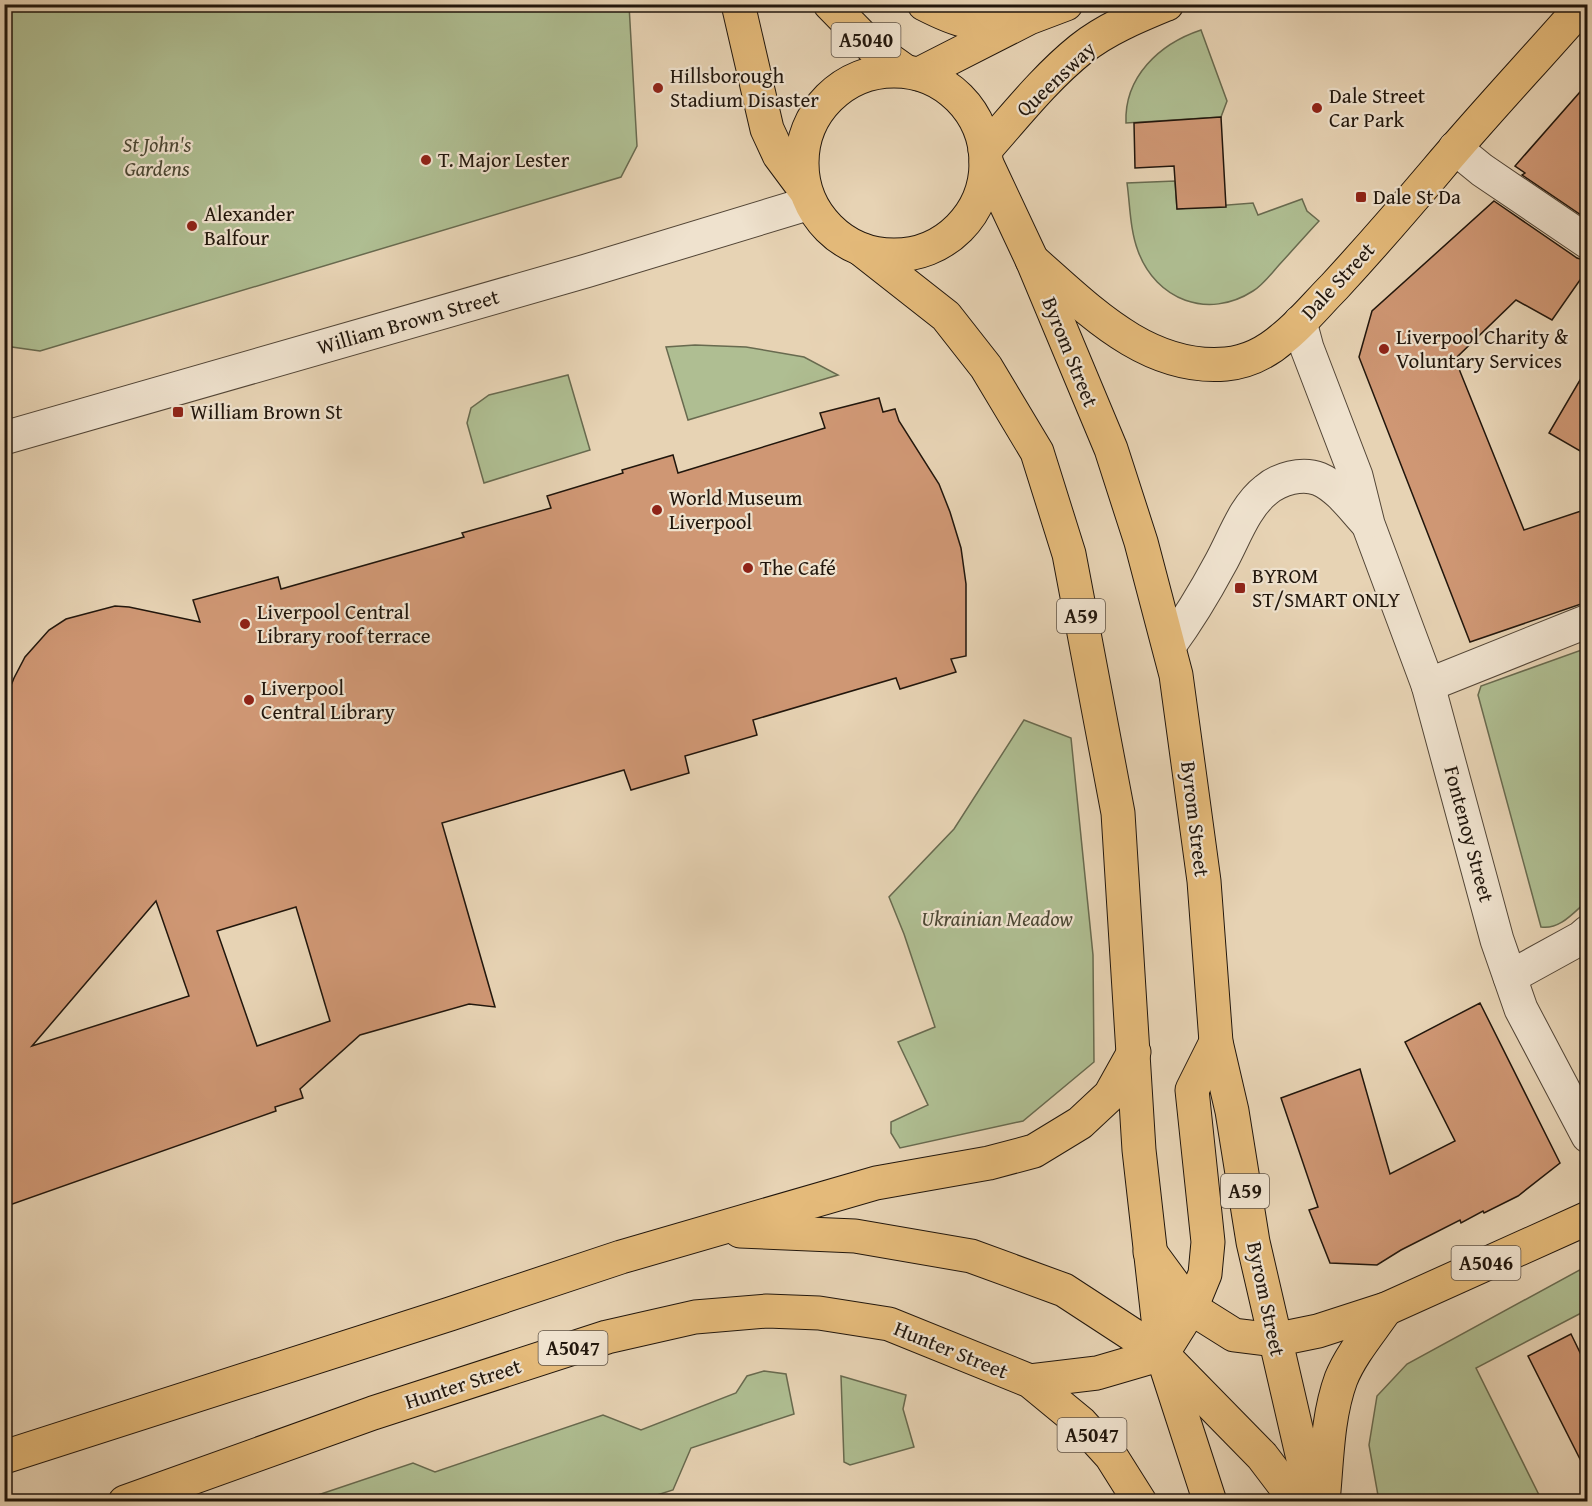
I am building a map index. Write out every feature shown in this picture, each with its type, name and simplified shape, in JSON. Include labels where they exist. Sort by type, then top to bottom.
[{"type":"main road","points":[[738,4],[767,129],[779,155],[808,196],[823,223],[840,238],[862,250],[901,255],[920,252],[938,244],[954,232],[973,209],[984,182],[986,156],[981,132],[974,116],[963,102],[943,85],[912,73],[882,71],[860,77],[840,88],[823,103],[811,123],[803,144],[801,167],[808,196]]},
{"type":"main road","name":"A5040","points":[[830,4],[874,49],[912,73]]},
{"type":"main road","name":"A5040","points":[[924,4],[954,19],[976,24],[1029,18]]},
{"type":"main road","points":[[912,73],[1029,18],[1065,4]]},
{"type":"main road","name":"Queensway","points":[[986,156],[1040,87],[1083,48],[1137,16],[1167,4]]},
{"type":"main road","name":"Dale Street","points":[[1032,260],[1112,328],[1154,352],[1181,361],[1205,364],[1227,364],[1248,359],[1263,352],[1300,322],[1373,244],[1455,148],[1584,4]]},
{"type":"main road","name":"Byrom Street","points":[[986,156],[1111,449],[1141,542],[1169,646],[1176,675],[1204,881],[1216,1042],[1232,1111],[1253,1242],[1313,1502]]},
{"type":"main road","name":"A59","points":[[862,250],[946,316],[986,367],[1037,452],[1069,554],[1118,813],[1139,1150],[1162,1354],[1210,1502]]},
{"type":"main road","points":[[1162,1354],[1191,1308],[1206,1274],[1208,1242],[1192,1090],[1216,1042]]},
{"type":"main road","points":[[4,1457],[621,1257],[711,1230],[876,1183],[989,1163],[1034,1151],[1080,1123],[1110,1095],[1134,1052]]},
{"type":"main road","name":"A5046","points":[[1150,1252],[1191,1308],[1234,1335],[1274,1340],[1318,1331],[1386,1309],[1587,1218]]},
{"type":"main road","points":[[711,1230],[855,1236],[971,1256],[1064,1290],[1162,1354],[1262,1456],[1297,1502]]},
{"type":"main road","points":[[1323,1502],[1333,1410],[1341,1378],[1386,1309]]},
{"type":"main road","name":"Hunter Street","points":[[125,1502],[373,1413],[607,1337],[695,1317],[767,1311],[819,1313],[889,1324],[1030,1381],[1081,1423],[1111,1456],[1140,1502]]},
{"type":"main road","name":"A5047","points":[[1030,1381],[1097,1373],[1162,1354]]},
{"type":"street","points":[[1455,148],[1482,170],[1587,242]]},
{"type":"street","name":"William Brown Street","points":[[4,438],[586,271],[808,196]]},
{"type":"street","name":"Fontenoy Street","points":[[1300,322],[1307,348],[1356,476],[1368,524],[1428,685],[1497,940],[1521,1009],[1587,1136]]},
{"type":"street","name":"Fontenoy Street","points":[[1169,646],[1193,611],[1245,516],[1267,489],[1284,479],[1304,477],[1318,479],[1337,492],[1368,524]]},
{"type":"street","points":[[1428,685],[1587,621]]},
{"type":"street","points":[[1510,977],[1581,938],[1587,932]]},
{"type":"green space","name":"St John's Gardens","points":[[4,5],[629,5],[637,146],[621,177],[40,351],[5,346]]},
{"type":"green space","points":[[1201,30],[1227,101],[1221,117],[1126,123],[1131,91],[1147,64],[1171,44]]},
{"type":"green space","points":[[1175,181],[1177,209],[1253,203],[1258,215],[1302,199],[1307,211],[1319,221],[1267,279],[1253,291],[1236,300],[1219,304],[1202,304],[1185,300],[1170,293],[1146,268],[1133,235],[1127,183]]},
{"type":"green space","points":[[695,345],[746,347],[804,357],[838,375],[688,420],[666,347]]},
{"type":"green space","points":[[568,375],[590,450],[484,483],[467,423],[471,408],[489,395]]},
{"type":"green space","points":[[1587,648],[1587,901],[1560,923],[1541,927],[1478,695],[1481,686]]},
{"type":"green space","name":"Ukrainian Meadow","points":[[1024,720],[1071,738],[1093,955],[1094,1062],[1023,1121],[900,1148],[891,1133],[891,1122],[928,1105],[898,1042],[935,1027],[889,897],[954,829]]},
{"type":"green space","points":[[1587,1266],[1587,1310],[1476,1368],[1542,1501],[1379,1501],[1369,1445],[1377,1396],[1407,1364]]},
{"type":"green space","points":[[764,1371],[786,1374],[794,1414],[691,1448],[673,1490],[638,1501],[300,1501],[413,1463],[435,1472],[603,1415],[641,1430],[736,1393],[747,1376]]},
{"type":"green space","points":[[841,1376],[906,1395],[903,1409],[914,1447],[850,1465],[844,1462]]},
{"type":"building","points":[[1587,84],[1587,219],[1522,175],[1525,173],[1515,166]]},
{"type":"building","points":[[1221,117],[1226,207],[1177,209],[1174,166],[1135,168],[1134,123]]},
{"type":"building","points":[[1494,201],[1577,258],[1587,261],[1587,270],[1552,320],[1516,300],[1455,359],[1524,530],[1587,509],[1587,602],[1470,642],[1359,357],[1372,311]]},
{"type":"building","points":[[1587,368],[1587,455],[1549,433]]},
{"type":"building","points":[[879,398],[883,412],[895,409],[899,421],[939,484],[961,548],[966,584],[966,656],[951,659],[956,672],[900,689],[896,678],[753,720],[757,735],[685,756],[689,773],[631,790],[624,770],[442,823],[495,1007],[469,1004],[360,1035],[300,1089],[303,1098],[275,1107],[276,1111],[4,1207],[4,703],[25,657],[49,630],[66,619],[115,606],[200,622],[193,600],[278,577],[281,589],[464,537],[462,533],[551,508],[547,496],[623,473],[622,470],[673,455],[678,473],[825,428],[820,413]],"holes":[[[156,901],[189,996],[32,1046]],[[296,907],[330,1021],[257,1046],[217,931]]]},
{"type":"building","points":[[1480,1003],[1560,1163],[1518,1196],[1461,1223],[1460,1220],[1377,1265],[1330,1263],[1309,1210],[1318,1207],[1281,1098],[1360,1069],[1390,1174],[1455,1141],[1405,1042]]},
{"type":"building","points":[[1571,1334],[1587,1367],[1587,1473],[1528,1356]]},
{"type":"place","name":"Hillsborough Stadium Disaster","points":[[658,88]]},
{"type":"place","name":"Dale Street Car Park","points":[[1317,108]]},
{"type":"place","name":"T. Major Lester","points":[[426,160]]},
{"type":"place","name":"Dale St Da","points":[[1361,197]]},
{"type":"place","name":"Alexander Balfour","points":[[192,226]]},
{"type":"place","name":"Liverpool Charity & Voluntary Services","points":[[1384,349]]},
{"type":"place","name":"William Brown St","points":[[178,412]]},
{"type":"place","name":"World Museum Liverpool","points":[[657,510]]},
{"type":"place","name":"The Café","points":[[748,568]]},
{"type":"place","name":"BYROM ST/SMART ONLY","points":[[1240,588]]},
{"type":"place","name":"Liverpool Central Library roof terrace","points":[[245,624]]},
{"type":"place","name":"Liverpool Central Library","points":[[249,700]]}]
